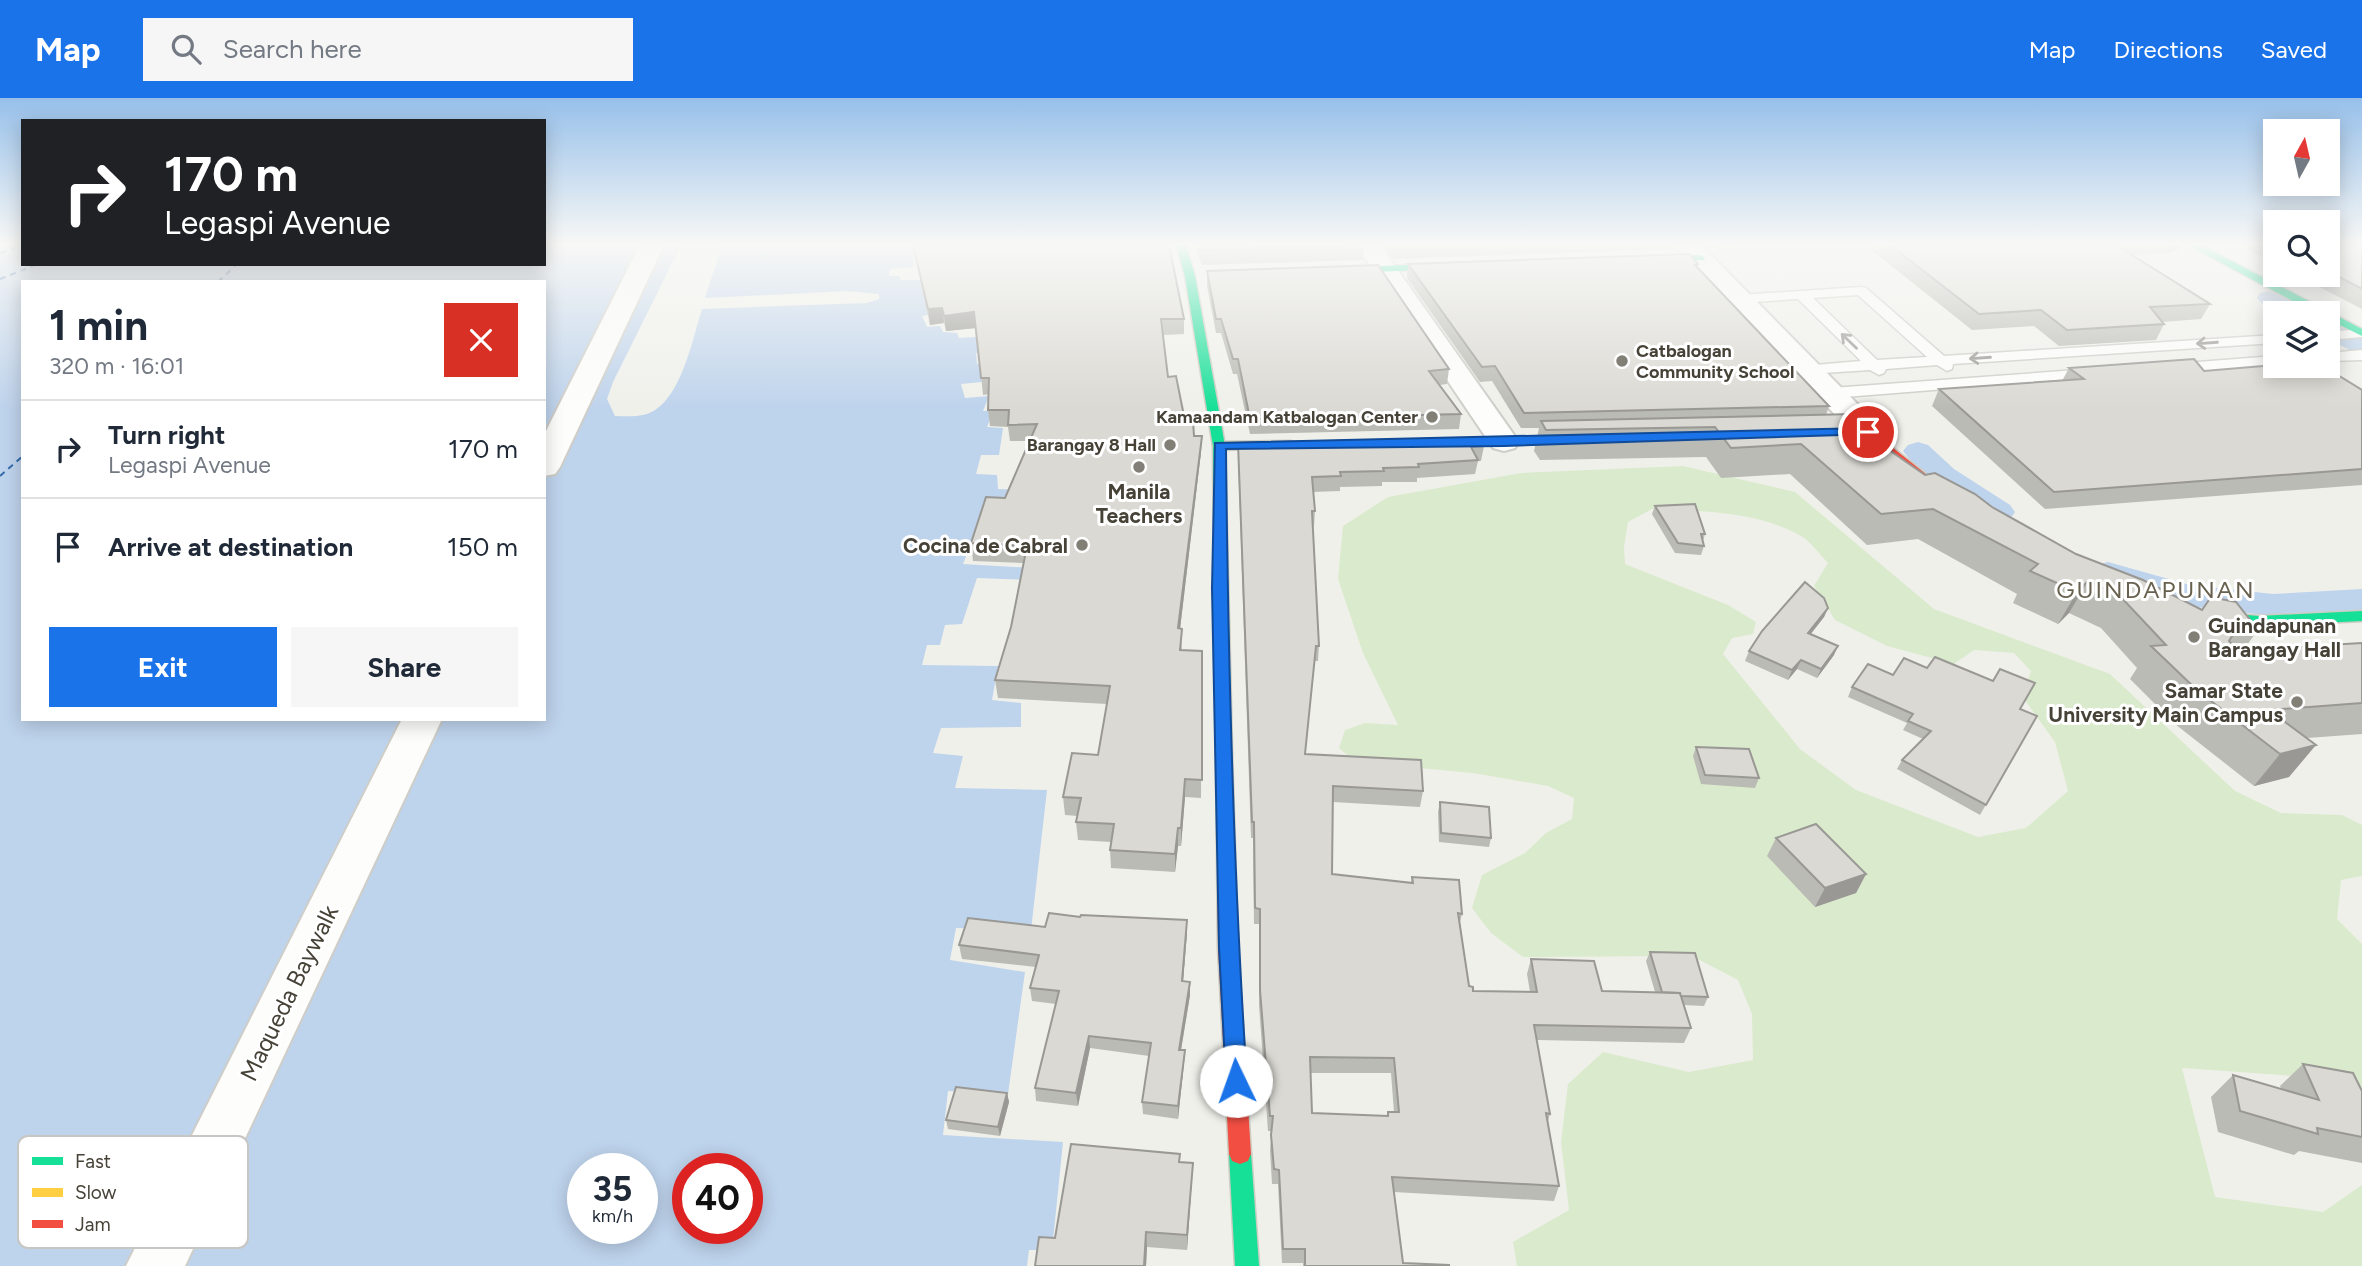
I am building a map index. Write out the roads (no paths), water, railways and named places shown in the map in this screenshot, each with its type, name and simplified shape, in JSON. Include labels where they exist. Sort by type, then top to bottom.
[{"type":"street","points":[[546,463],[625,300]]},
{"type":"street","points":[[1200,300],[1219,446],[1228,948],[1247,1266]]},
{"type":"street","points":[[1406,300],[1504,442]]},
{"type":"street","points":[[1740,300],[1808,369],[1838,393],[1868,432],[1942,494]]},
{"type":"street","points":[[2340,322],[2362,333]]},
{"type":"street","points":[[1798,434],[1868,432]]},
{"type":"street","points":[[1409,443],[1602,439]]},
{"type":"street","points":[[1219,446],[1301,445]]},
{"type":"street","points":[[2180,612],[2213,619],[2362,616]]},
{"type":"street","name":"Maqueda Baywalk","points":[[218,1136],[421,721]]},
{"type":"street","name":"Maqueda Baywalk","points":[[155,1266],[164,1248]]},
{"type":"lane","points":[[1806,300],[1899,388]]},
{"type":"lane","points":[[1871,300],[1967,383]]},
{"type":"lane","points":[[2340,334],[2362,333]]},
{"type":"lane","points":[[1808,369],[2263,340]]},
{"type":"lane","points":[[2340,356],[2362,355]]},
{"type":"lane","points":[[2154,370],[2263,362]]},
{"type":"lane","points":[[1838,393],[2101,374]]},
{"type":"water","points":[[0,300],[21,300],[21,721],[546,721],[546,300],[654,300],[607,399],[615,416],[643,415],[656,410],[666,400],[683,371],[702,309],[867,303],[877,300],[935,300],[939,313],[922,316],[927,327],[940,326],[943,332],[957,333],[959,338],[995,336],[1015,349],[976,353],[977,364],[1020,361],[1023,378],[961,384],[965,398],[989,396],[983,411],[993,411],[987,427],[1003,428],[999,455],[981,455],[976,474],[997,475],[998,489],[1044,491],[984,511],[963,564],[1033,568],[1029,580],[977,578],[962,624],[945,625],[940,645],[927,645],[922,665],[998,666],[992,700],[1021,703],[1021,727],[941,728],[933,753],[963,756],[955,788],[1047,790],[1031,930],[956,928],[950,960],[1025,972],[1008,1094],[948,1091],[943,1135],[1063,1142],[1052,1250],[1029,1250],[1027,1266],[0,1266]]},
{"type":"waterway","points":[[2340,336],[2362,348]]},
{"type":"waterway","points":[[1918,451],[1943,475],[1999,512]]},
{"type":"waterway","points":[[2108,572],[2188,595],[2273,605],[2362,600]]},
{"type":"place","name":"Catbalogan Community School","points":[[1622,361]]},
{"type":"place","name":"Kamaandam Katbalogan Center","points":[[1432,417]]},
{"type":"place","name":"Barangay 8 Hall","points":[[1170,445]]},
{"type":"place","name":"Manila Teachers","points":[[1139,467]]},
{"type":"place","name":"Cocina de Cabral","points":[[1082,545]]},
{"type":"place","name":"Guindapunan Barangay Hall","points":[[2194,637]]},
{"type":"place","name":"Samar State University Main Campus","points":[[2297,702]]},
{"type":"district","name":"GUINDAPUNAN","points":[[2156,589]]}]
